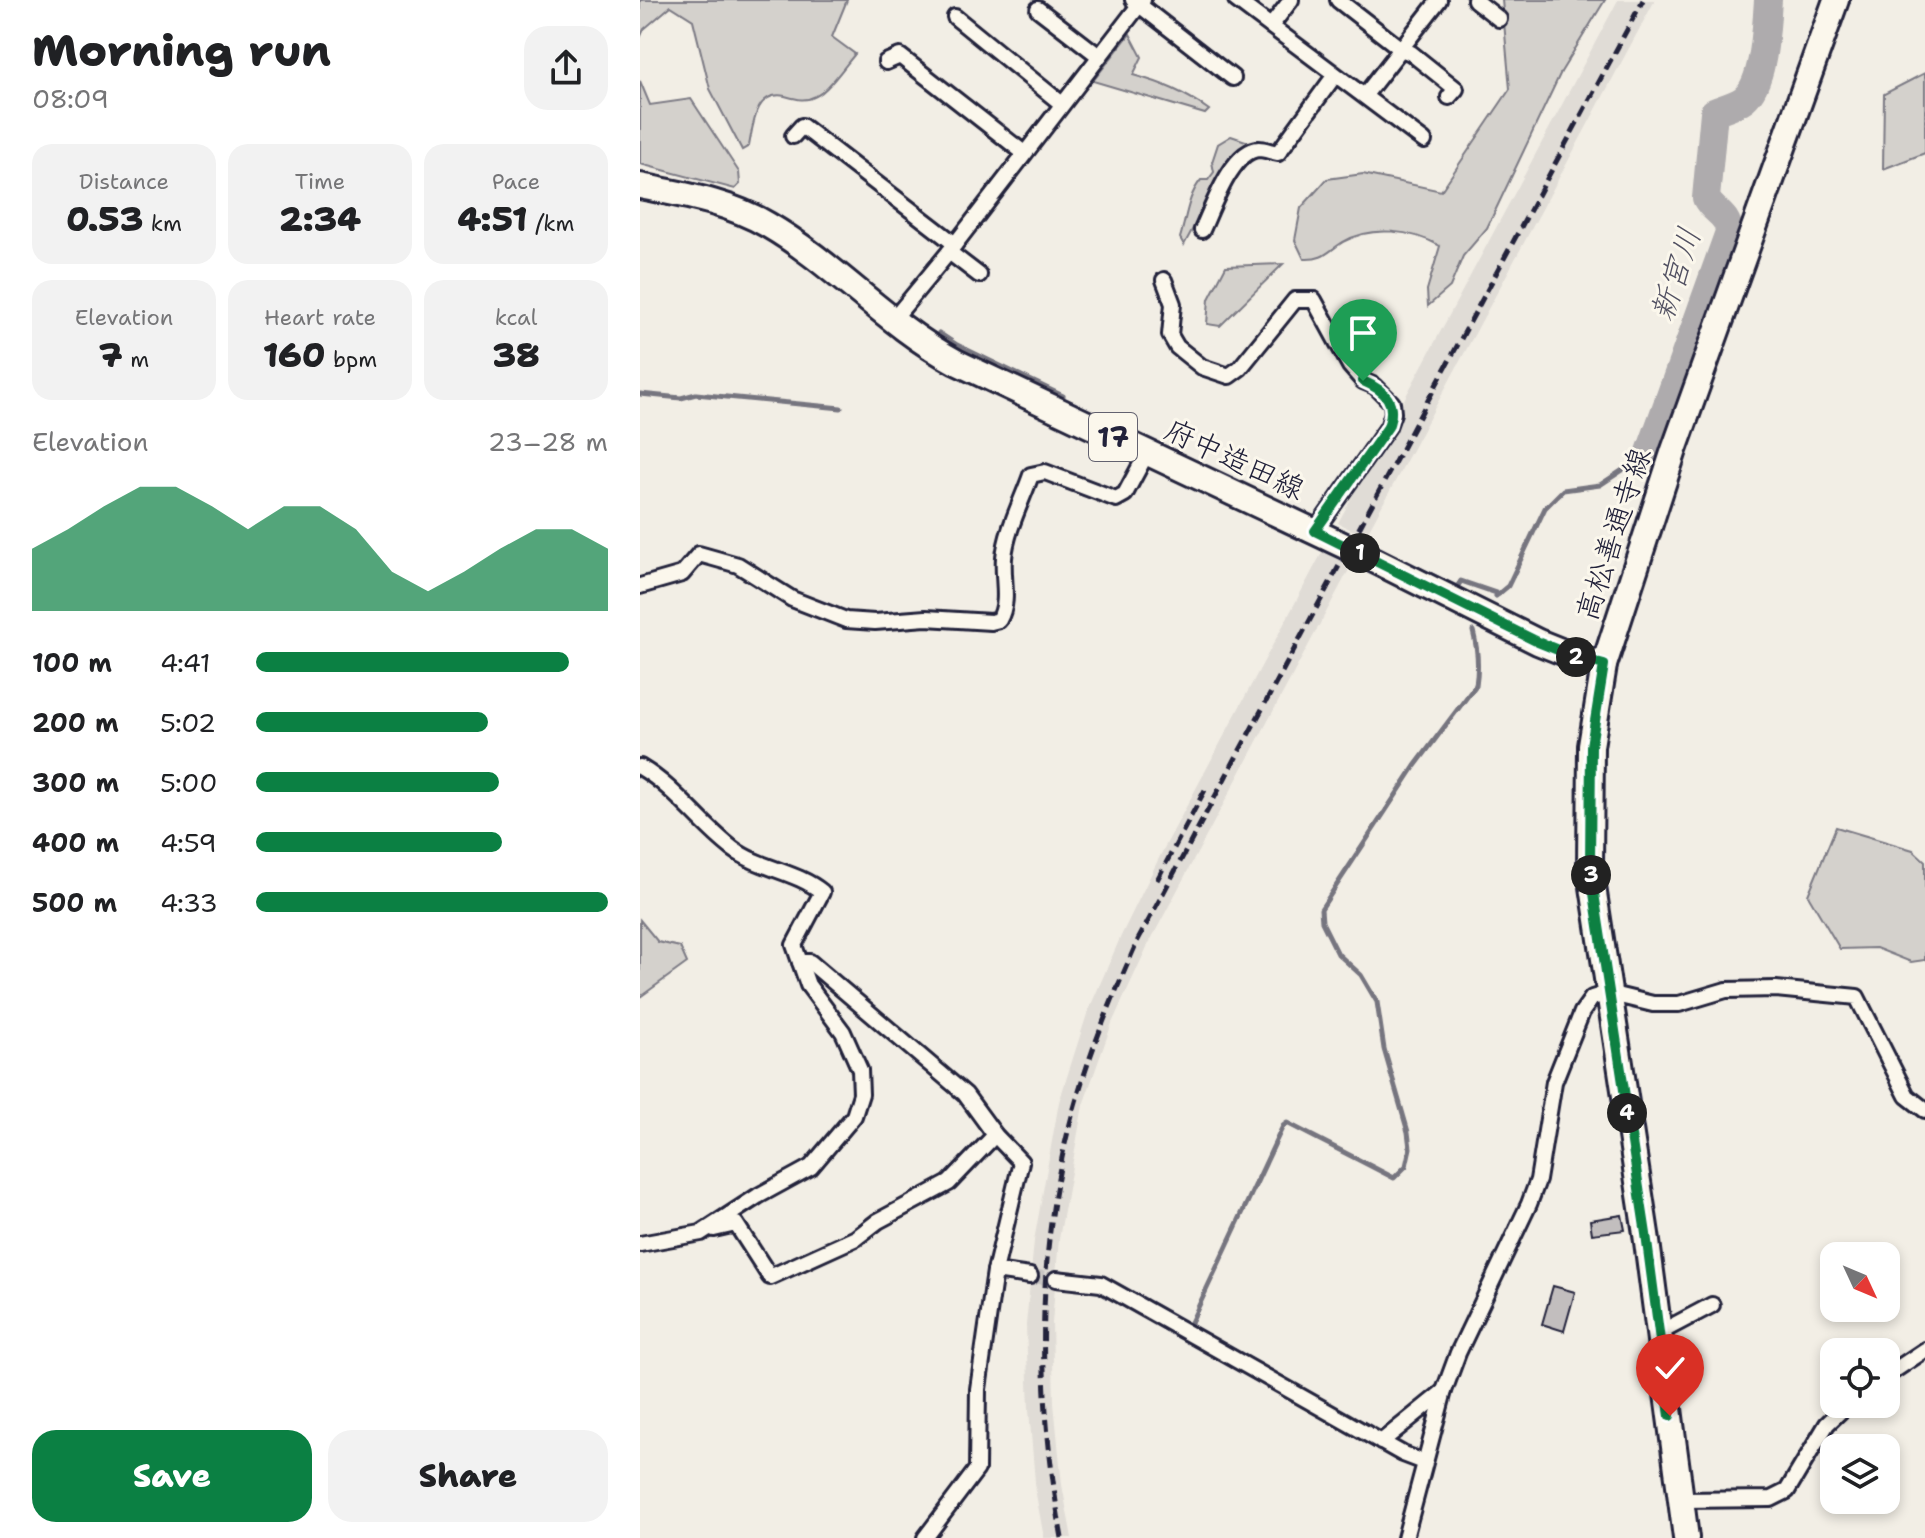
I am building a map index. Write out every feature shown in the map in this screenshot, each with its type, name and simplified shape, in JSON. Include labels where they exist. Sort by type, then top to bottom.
[{"type":"main road","name":"高松善通寺線","points":[[1686,1538],[1590,867],[1591,746],[1604,665],[1674,450],[1836,0]]},
{"type":"main road","name":"府中造田線","points":[[640,186],[733,208],[767,224],[925,346],[966,368],[1315,531],[1538,642],[1604,665]]},
{"type":"street","points":[[1236,0],[1424,141]]},
{"type":"street","points":[[1271,26],[1291,0]]},
{"type":"street","points":[[1338,0],[1456,89],[1449,97]]},
{"type":"street","points":[[1365,95],[1439,0]]},
{"type":"street","points":[[1475,0],[1499,19]]},
{"type":"street","points":[[892,321],[952,248],[1138,2],[1233,78]]},
{"type":"street","points":[[1038,9],[1099,56]]},
{"type":"street","points":[[955,17],[1062,104]]},
{"type":"street","points":[[886,62],[900,56],[1024,153]]},
{"type":"street","points":[[1202,230],[1235,163],[1245,154],[1258,149],[1278,153],[1335,75]]},
{"type":"street","points":[[793,136],[802,126],[952,248],[979,275]]},
{"type":"street","points":[[1164,280],[1173,304],[1170,335],[1177,347],[1202,367],[1229,376],[1248,359],[1295,300],[1314,300],[1350,366],[1363,381],[1375,386],[1392,403],[1393,413],[1388,427],[1315,531]]},
{"type":"street","points":[[640,586],[682,574],[699,554],[738,565],[792,599],[846,620],[999,620],[1004,611],[1004,558],[1031,475],[1045,472],[1116,499],[1125,494],[1147,453]]},
{"type":"street","points":[[640,767],[657,777],[735,850],[808,881],[822,892],[794,945],[808,985],[843,1032],[860,1070],[861,1094],[854,1116],[811,1167],[758,1196],[701,1233]]},
{"type":"street","points":[[800,962],[810,962],[965,1094],[995,1135],[1021,1162],[995,1271],[978,1389],[977,1469],[925,1538]]},
{"type":"street","points":[[1405,1538],[1444,1391],[1458,1353],[1538,1180],[1554,1082],[1582,1012],[1592,998],[1608,993],[1653,1004],[1679,1004],[1726,990],[1776,989],[1857,997],[1907,1096],[1925,1110]]},
{"type":"street","points":[[640,1244],[736,1224],[770,1277],[856,1238],[878,1221],[949,1183],[995,1135]]},
{"type":"street","points":[[995,1271],[1030,1276]]},
{"type":"street","points":[[1056,1279],[1101,1284],[1381,1442],[1424,1462]]},
{"type":"street","points":[[1659,1333],[1712,1305]]},
{"type":"street","points":[[1900,1367],[1925,1350]]},
{"type":"street","points":[[1381,1442],[1444,1391]]},
{"type":"street","points":[[1681,1500],[1771,1499],[1787,1491],[1833,1418]]},
{"type":"shaded area","points":[[640,0],[847,0],[832,37],[855,54],[831,83],[812,98],[767,98],[757,111],[749,146],[742,150],[710,89],[693,20],[671,6],[644,29],[640,38]]},
{"type":"shaded area","points":[[1502,0],[1605,0],[1561,72],[1487,228],[1463,256],[1450,287],[1428,306],[1427,290],[1440,246],[1405,233],[1366,233],[1343,242],[1321,257],[1304,259],[1295,240],[1301,208],[1327,179],[1363,174],[1441,191],[1510,89]]},
{"type":"shaded area","points":[[1618,0],[1655,0],[1365,537],[1338,523]]},
{"type":"shaded area","points":[[1130,34],[1142,57],[1133,75],[1182,93],[1209,110],[1205,114],[1093,81]]},
{"type":"shaded area","points":[[1925,73],[1925,153],[1883,169],[1884,94]]},
{"type":"shaded area","points":[[640,81],[650,105],[691,99],[739,172],[740,184],[735,189],[640,164]]},
{"type":"shaded area","points":[[1231,136],[1252,143],[1231,158],[1184,245],[1180,238],[1193,193],[1201,180],[1208,180],[1214,172],[1212,162],[1218,144]]},
{"type":"shaded area","points":[[1283,264],[1220,326],[1207,324],[1209,299],[1226,266]]},
{"type":"shaded area","points":[[1325,547],[1353,562],[1147,947],[1112,1023],[1083,1105],[1059,1239],[1052,1323],[1054,1403],[1062,1485],[1072,1538],[1044,1538],[1036,1494],[1026,1325],[1034,1241],[1059,1102],[1087,1014],[1121,936],[1161,854]]},
{"type":"shaded area","points":[[1836,827],[1913,850],[1925,861],[1925,960],[1911,962],[1876,948],[1840,949],[1808,895]]},
{"type":"shaded area","points":[[640,920],[658,942],[680,947],[687,963],[640,997]]},
{"type":"building","points":[[1622,1215],[1625,1230],[1592,1234],[1590,1220]]},
{"type":"building","points":[[1553,1286],[1575,1292],[1564,1331],[1542,1324]]},
{"type":"waterway","name":"新宮川","points":[[1650,452],[1729,232],[1726,221],[1706,198],[1714,112],[1734,105],[1751,91],[1763,52],[1768,0]]},
{"type":"waterway","points":[[939,333],[957,345],[1063,396]]},
{"type":"waterway","points":[[640,394],[681,398],[696,394],[841,408]]},
{"type":"waterway","points":[[1496,596],[1508,586],[1545,508],[1563,490],[1600,485],[1650,452]]},
{"type":"waterway","points":[[1325,523],[1373,546]]},
{"type":"waterway","points":[[1404,562],[1457,587],[1461,581],[1499,594]]},
{"type":"waterway","points":[[1187,1331],[1283,1126],[1287,1123],[1394,1178],[1406,1166],[1410,1148],[1408,1132],[1384,1049],[1377,1002],[1361,975],[1338,954],[1322,922],[1321,909],[1415,766],[1476,685],[1478,658],[1473,631]]},
{"type":"tunnel","points":[[1030,1276],[1056,1279]]},
{"type":"railway","points":[[1062,1538],[1047,1430],[1044,1375],[1046,1266],[1062,1158],[1081,1084],[1096,1042],[1138,940],[1643,0]]},
{"type":"railway","points":[[1157,880],[1206,788]]},
{"type":"route","points":[[1363,381],[1375,386],[1392,403],[1393,413],[1388,427],[1315,531],[1538,642],[1604,665],[1591,746],[1590,867],[1646,1234],[1670,1416]]}]
